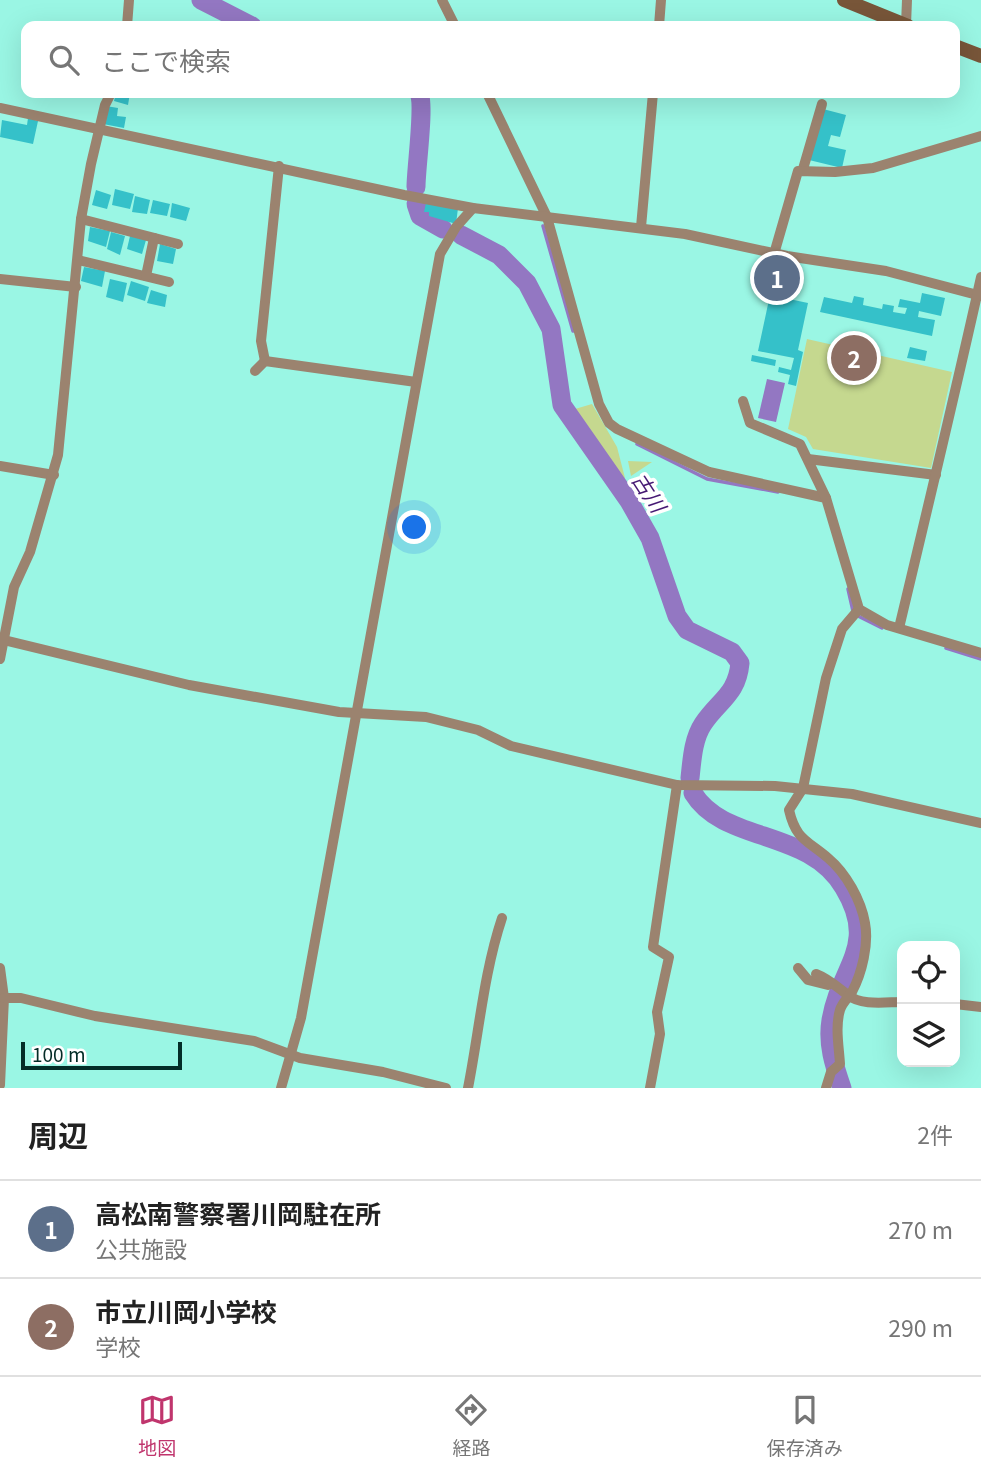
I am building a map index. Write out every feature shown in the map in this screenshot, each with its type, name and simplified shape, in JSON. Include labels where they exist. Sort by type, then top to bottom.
[{"type":"main road","points":[[845,0],[895,21]]},
{"type":"main road","points":[[960,48],[981,56]]},
{"type":"street","points":[[128,21],[130,0]]},
{"type":"street","points":[[442,0],[452,21]]},
{"type":"street","points":[[659,21],[661,0]]},
{"type":"street","points":[[907,0],[907,21]]},
{"type":"street","points":[[0,659],[1,640],[14,587],[30,552],[54,475],[76,287],[81,219],[100,129],[109,98]]},
{"type":"street","points":[[489,98],[547,217],[599,404],[609,423],[722,478],[826,498]]},
{"type":"street","points":[[641,227],[653,98]]},
{"type":"street","points":[[803,169],[822,104]]},
{"type":"street","points":[[0,108],[473,208],[641,227],[774,254],[886,271],[979,295]]},
{"type":"street","points":[[774,254],[798,171],[803,169],[835,172],[873,167],[981,136]]},
{"type":"street","points":[[265,361],[261,341],[279,166]]},
{"type":"street","points":[[281,1088],[301,1018],[354,714],[377,610],[440,254],[446,242],[473,208]]},
{"type":"street","points":[[81,219],[178,244]]},
{"type":"street","points":[[146,276],[154,238]]},
{"type":"street","points":[[78,260],[169,282]]},
{"type":"street","points":[[899,628],[979,295],[981,277]]},
{"type":"street","points":[[0,279],[76,287]]},
{"type":"street","points":[[255,370],[265,361],[416,382]]},
{"type":"street","points":[[743,401],[750,423],[795,440],[808,459],[826,498],[859,609],[873,620],[981,653]]},
{"type":"street","points":[[808,459],[936,475]]},
{"type":"street","points":[[0,466],[54,475]]},
{"type":"street","points":[[826,1088],[831,1072],[840,1064],[838,1030],[843,991],[867,943],[865,923],[844,875],[828,858],[801,840],[791,821],[789,810],[803,788],[826,678],[842,629],[859,609]]},
{"type":"street","points":[[1,640],[139,676],[354,714],[426,716],[478,730],[511,746],[677,785],[803,788],[852,794],[981,823]]},
{"type":"street","points":[[650,1088],[660,1034],[657,1012],[669,957],[653,947],[677,785]]},
{"type":"street","points":[[467,1088],[487,992],[489,956],[502,918]]},
{"type":"street","points":[[0,968],[4,998],[0,1085]]},
{"type":"street","points":[[798,968],[808,980],[843,991]]},
{"type":"street","points":[[816,974],[863,1001],[897,1002]]},
{"type":"street","points":[[4,998],[20,998],[95,1016],[254,1041],[289,1053],[446,1088]]},
{"type":"street","points":[[960,1005],[981,1007]]},
{"type":"green space","points":[[807,339],[952,372],[931,468],[813,449],[806,437],[788,429]]},
{"type":"green space","points":[[592,404],[617,447],[625,478],[619,479],[571,412],[570,405],[575,409]]},
{"type":"green space","points":[[628,461],[652,462],[631,476]]},
{"type":"shaded area","points":[[767,379],[785,383],[776,422],[758,418]]},
{"type":"building","points":[[115,98],[129,98],[128,105],[114,101]]},
{"type":"building","points":[[106,106],[118,108],[117,116],[126,117],[124,128],[103,124]]},
{"type":"building","points":[[823,109],[846,115],[840,137],[831,135],[828,146],[846,150],[842,168],[809,160]]},
{"type":"building","points":[[28,118],[38,121],[33,144],[0,137],[2,120],[27,125]]},
{"type":"building","points":[[115,189],[134,194],[130,209],[112,205]]},
{"type":"building","points":[[96,190],[111,195],[107,209],[92,205]]},
{"type":"building","points":[[135,196],[150,200],[147,214],[132,212]]},
{"type":"building","points":[[153,200],[170,204],[167,216],[150,213]]},
{"type":"building","points":[[172,203],[190,208],[186,221],[170,217]]},
{"type":"building","points":[[426,203],[458,208],[456,224],[429,216],[429,212],[424,212]]},
{"type":"building","points":[[90,227],[110,231],[106,247],[88,241]]},
{"type":"building","points":[[111,232],[125,236],[120,255],[107,249]]},
{"type":"building","points":[[130,236],[146,240],[142,254],[127,249]]},
{"type":"building","points":[[160,244],[176,249],[173,264],[157,261]]},
{"type":"building","points":[[84,267],[105,271],[102,287],[81,281]]},
{"type":"building","points":[[110,279],[127,283],[123,302],[106,297]]},
{"type":"building","points":[[131,281],[149,287],[145,301],[127,295]]},
{"type":"building","points":[[151,290],[167,295],[165,307],[147,303]]},
{"type":"building","points":[[922,293],[945,298],[941,316],[919,311],[918,317],[935,320],[932,336],[820,312],[824,297],[852,303],[854,296],[864,298],[863,305],[882,309],[883,304],[894,306],[893,312],[905,314],[907,308],[898,307],[900,299],[920,303]]},
{"type":"building","points":[[770,295],[808,303],[798,350],[803,352],[796,386],[788,384],[790,375],[778,372],[779,367],[791,370],[794,358],[758,351]]},
{"type":"building","points":[[910,347],[927,351],[925,361],[907,358]]},
{"type":"building","points":[[752,355],[776,360],[775,366],[751,361]]},
{"type":"waterway","name":"古川","points":[[201,0],[242,21]]},
{"type":"waterway","name":"古川","points":[[416,187],[420,98]]},
{"type":"waterway","name":"古川","points":[[416,204],[420,216],[443,229]]},
{"type":"waterway","points":[[543,226],[573,331]]},
{"type":"waterway","name":"古川","points":[[461,235],[499,255],[527,283],[551,329],[562,405],[629,501],[650,538],[677,616],[687,630],[732,652],[740,663],[731,690],[709,716],[697,736],[690,778]]},
{"type":"waterway","points":[[637,444],[707,479],[778,492]]},
{"type":"waterway","points":[[848,589],[853,611]]},
{"type":"waterway","points":[[858,616],[882,628]]},
{"type":"waterway","points":[[946,648],[981,659]]},
{"type":"waterway","name":"古川","points":[[693,793],[707,809],[725,821],[810,855],[829,869],[844,888],[854,908],[858,941],[836,1001],[830,1029],[832,1054],[842,1088]]},
{"type":"place","name":"高松南警察署川岡駐在所","points":[[777,278]]},
{"type":"place","name":"市立川岡小学校","points":[[854,358]]}]
